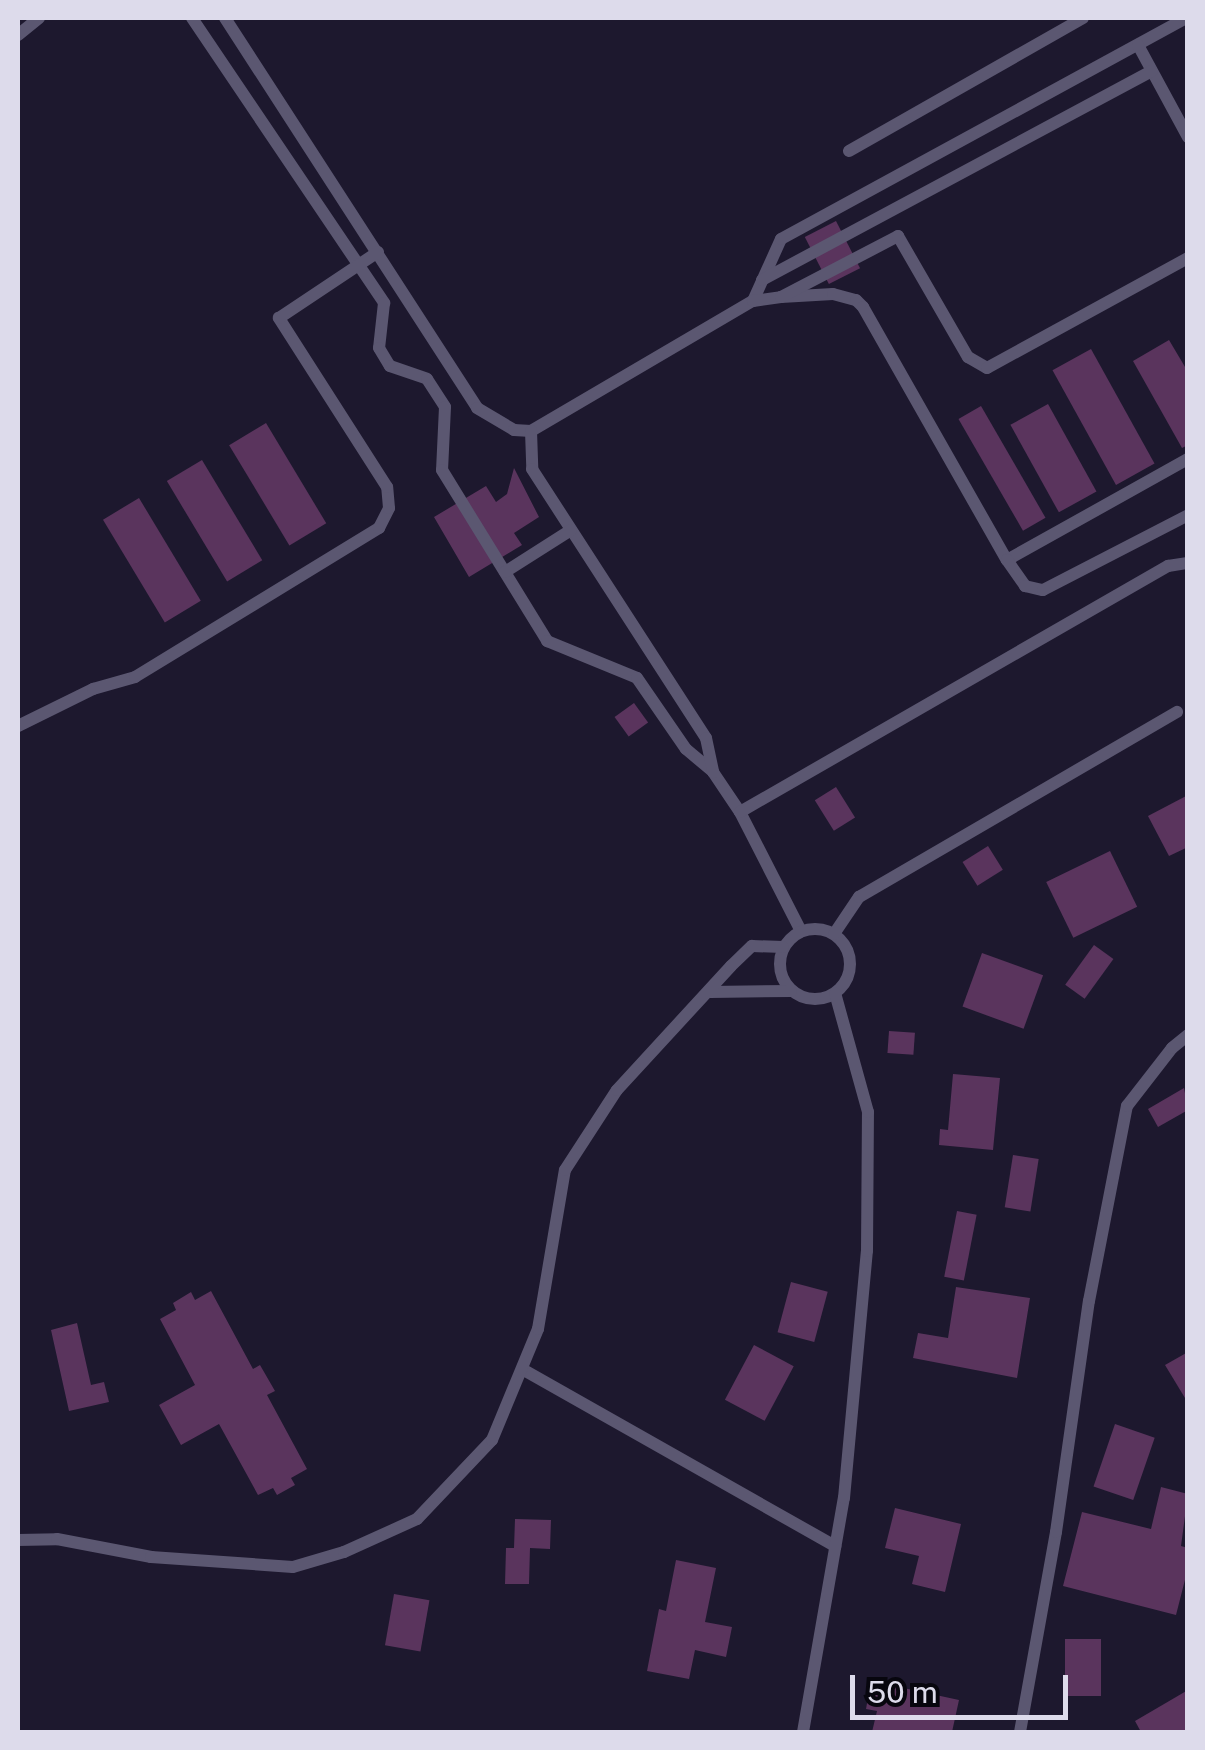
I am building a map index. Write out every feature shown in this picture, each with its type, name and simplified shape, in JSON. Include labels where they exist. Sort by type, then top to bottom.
[{"type":"lane","points":[[18,35],[39,18]]},
{"type":"lane","points":[[192,18],[384,303],[379,348],[390,366],[428,379],[445,407],[442,470],[547,641],[637,678],[686,749],[713,772],[740,812],[801,932]]},
{"type":"lane","points":[[225,18],[477,408],[504,425],[531,431],[754,301],[833,294],[856,300],[862,307],[1025,586],[1044,590],[1188,515]]},
{"type":"lane","points":[[848,151],[1083,18]]},
{"type":"lane","points":[[754,301],[781,239],[1187,18]]},
{"type":"lane","points":[[1138,46],[1188,138]]},
{"type":"lane","points":[[762,280],[1150,71]]},
{"type":"lane","points":[[1002,152],[1010,116]]},
{"type":"lane","points":[[781,297],[898,236],[968,357],[987,368],[1188,258]]},
{"type":"lane","points":[[18,726],[93,689],[135,677],[379,528],[390,498],[386,486],[279,318],[378,252]]},
{"type":"lane","points":[[531,431],[532,469],[706,738],[713,772]]},
{"type":"lane","points":[[1007,560],[1188,460]]},
{"type":"lane","points":[[505,572],[571,530]]},
{"type":"lane","points":[[740,812],[1168,566],[1188,563]]},
{"type":"lane","points":[[834,934],[859,898],[1177,712]]},
{"type":"lane","points":[[18,1540],[57,1539],[151,1557],[292,1567],[344,1552],[417,1519],[492,1440],[538,1330],[565,1170],[616,1090],[752,946],[783,947],[812,928],[834,934],[843,942],[850,963],[849,974],[836,993],[813,1000],[792,991],[710,992]]},
{"type":"lane","points":[[783,947],[780,970],[792,991]]},
{"type":"lane","points":[[803,1732],[844,1498],[868,1251],[868,1112],[836,993]]},
{"type":"lane","points":[[1020,1732],[1056,1532],[1090,1301],[1127,1106],[1172,1048],[1188,1036]]},
{"type":"lane","points":[[522,1369],[836,1546]]},
{"type":"building","points":[[836,221],[860,268],[829,284],[805,237]]},
{"type":"building","points":[[1169,340],[1188,372],[1188,445],[1182,448],[1133,361]]},
{"type":"building","points":[[1091,349],[1155,464],[1116,485],[1053,370]]},
{"type":"building","points":[[1048,404],[1096,491],[1059,512],[1010,425]]},
{"type":"building","points":[[981,406],[1046,518],[1023,531],[958,419]]},
{"type":"building","points":[[266,423],[326,523],[289,545],[229,445]]},
{"type":"building","points":[[202,460],[262,560],[227,581],[167,481]]},
{"type":"building","points":[[514,468],[539,517],[514,533],[522,545],[469,577],[434,517],[486,486],[496,502],[507,494]]},
{"type":"building","points":[[139,498],[201,601],[165,622],[103,520]]},
{"type":"building","points":[[634,703],[648,722],[629,737],[615,717]]},
{"type":"building","points":[[836,787],[855,818],[834,831],[815,800]]},
{"type":"building","points":[[1188,795],[1188,847],[1169,856],[1148,816]]},
{"type":"building","points":[[988,846],[1003,870],[977,886],[963,862]]},
{"type":"building","points":[[1110,851],[1137,907],[1073,938],[1046,882]]},
{"type":"building","points":[[1094,945],[1113,959],[1085,999],[1065,985]]},
{"type":"building","points":[[982,953],[1043,975],[1024,1029],[963,1007]]},
{"type":"building","points":[[889,1031],[915,1033],[913,1055],[887,1053]]},
{"type":"building","points":[[953,1074],[1000,1078],[993,1150],[939,1145],[940,1129],[948,1130]]},
{"type":"building","points":[[1184,1088],[1188,1110],[1158,1127],[1148,1109]]},
{"type":"building","points":[[1013,1155],[1039,1159],[1030,1211],[1005,1207]]},
{"type":"building","points":[[957,1211],[977,1215],[964,1281],[944,1277]]},
{"type":"building","points":[[791,1282],[828,1292],[814,1342],[778,1332]]},
{"type":"building","points":[[956,1287],[1030,1298],[1017,1378],[913,1358],[918,1333],[948,1338]]},
{"type":"building","points":[[211,1291],[253,1369],[260,1365],[275,1391],[267,1395],[307,1469],[291,1478],[295,1485],[277,1495],[273,1488],[258,1495],[219,1424],[181,1445],[159,1405],[195,1385],[160,1319],[176,1310],[173,1303],[191,1292],[195,1300]]},
{"type":"building","points":[[77,1323],[91,1385],[104,1382],[109,1402],[69,1411],[51,1330]]},
{"type":"building","points":[[754,1345],[794,1366],[765,1421],[725,1400]]},
{"type":"building","points":[[1188,1352],[1188,1403],[1165,1365]]},
{"type":"building","points":[[1115,1424],[1155,1438],[1133,1500],[1094,1486]]},
{"type":"building","points":[[1161,1487],[1188,1494],[1181,1546],[1188,1548],[1188,1568],[1176,1615],[1063,1586],[1082,1512],[1151,1529]]},
{"type":"building","points":[[895,1508],[961,1524],[945,1592],[912,1584],[919,1556],[885,1548]]},
{"type":"building","points":[[515,1519],[551,1520],[550,1549],[530,1548],[529,1584],[505,1584],[506,1548],[514,1548]]},
{"type":"building","points":[[676,1560],[716,1568],[705,1622],[732,1627],[726,1657],[695,1650],[689,1679],[647,1671],[659,1609],[666,1611]]},
{"type":"building","points":[[394,1594],[429,1600],[420,1651],[385,1645]]},
{"type":"building","points":[[1065,1639],[1101,1639],[1101,1696],[1065,1696]]},
{"type":"building","points":[[871,1681],[959,1700],[952,1732],[872,1732],[877,1711],[866,1709]]},
{"type":"building","points":[[1188,1690],[1188,1732],[1141,1732],[1135,1721]]}]
